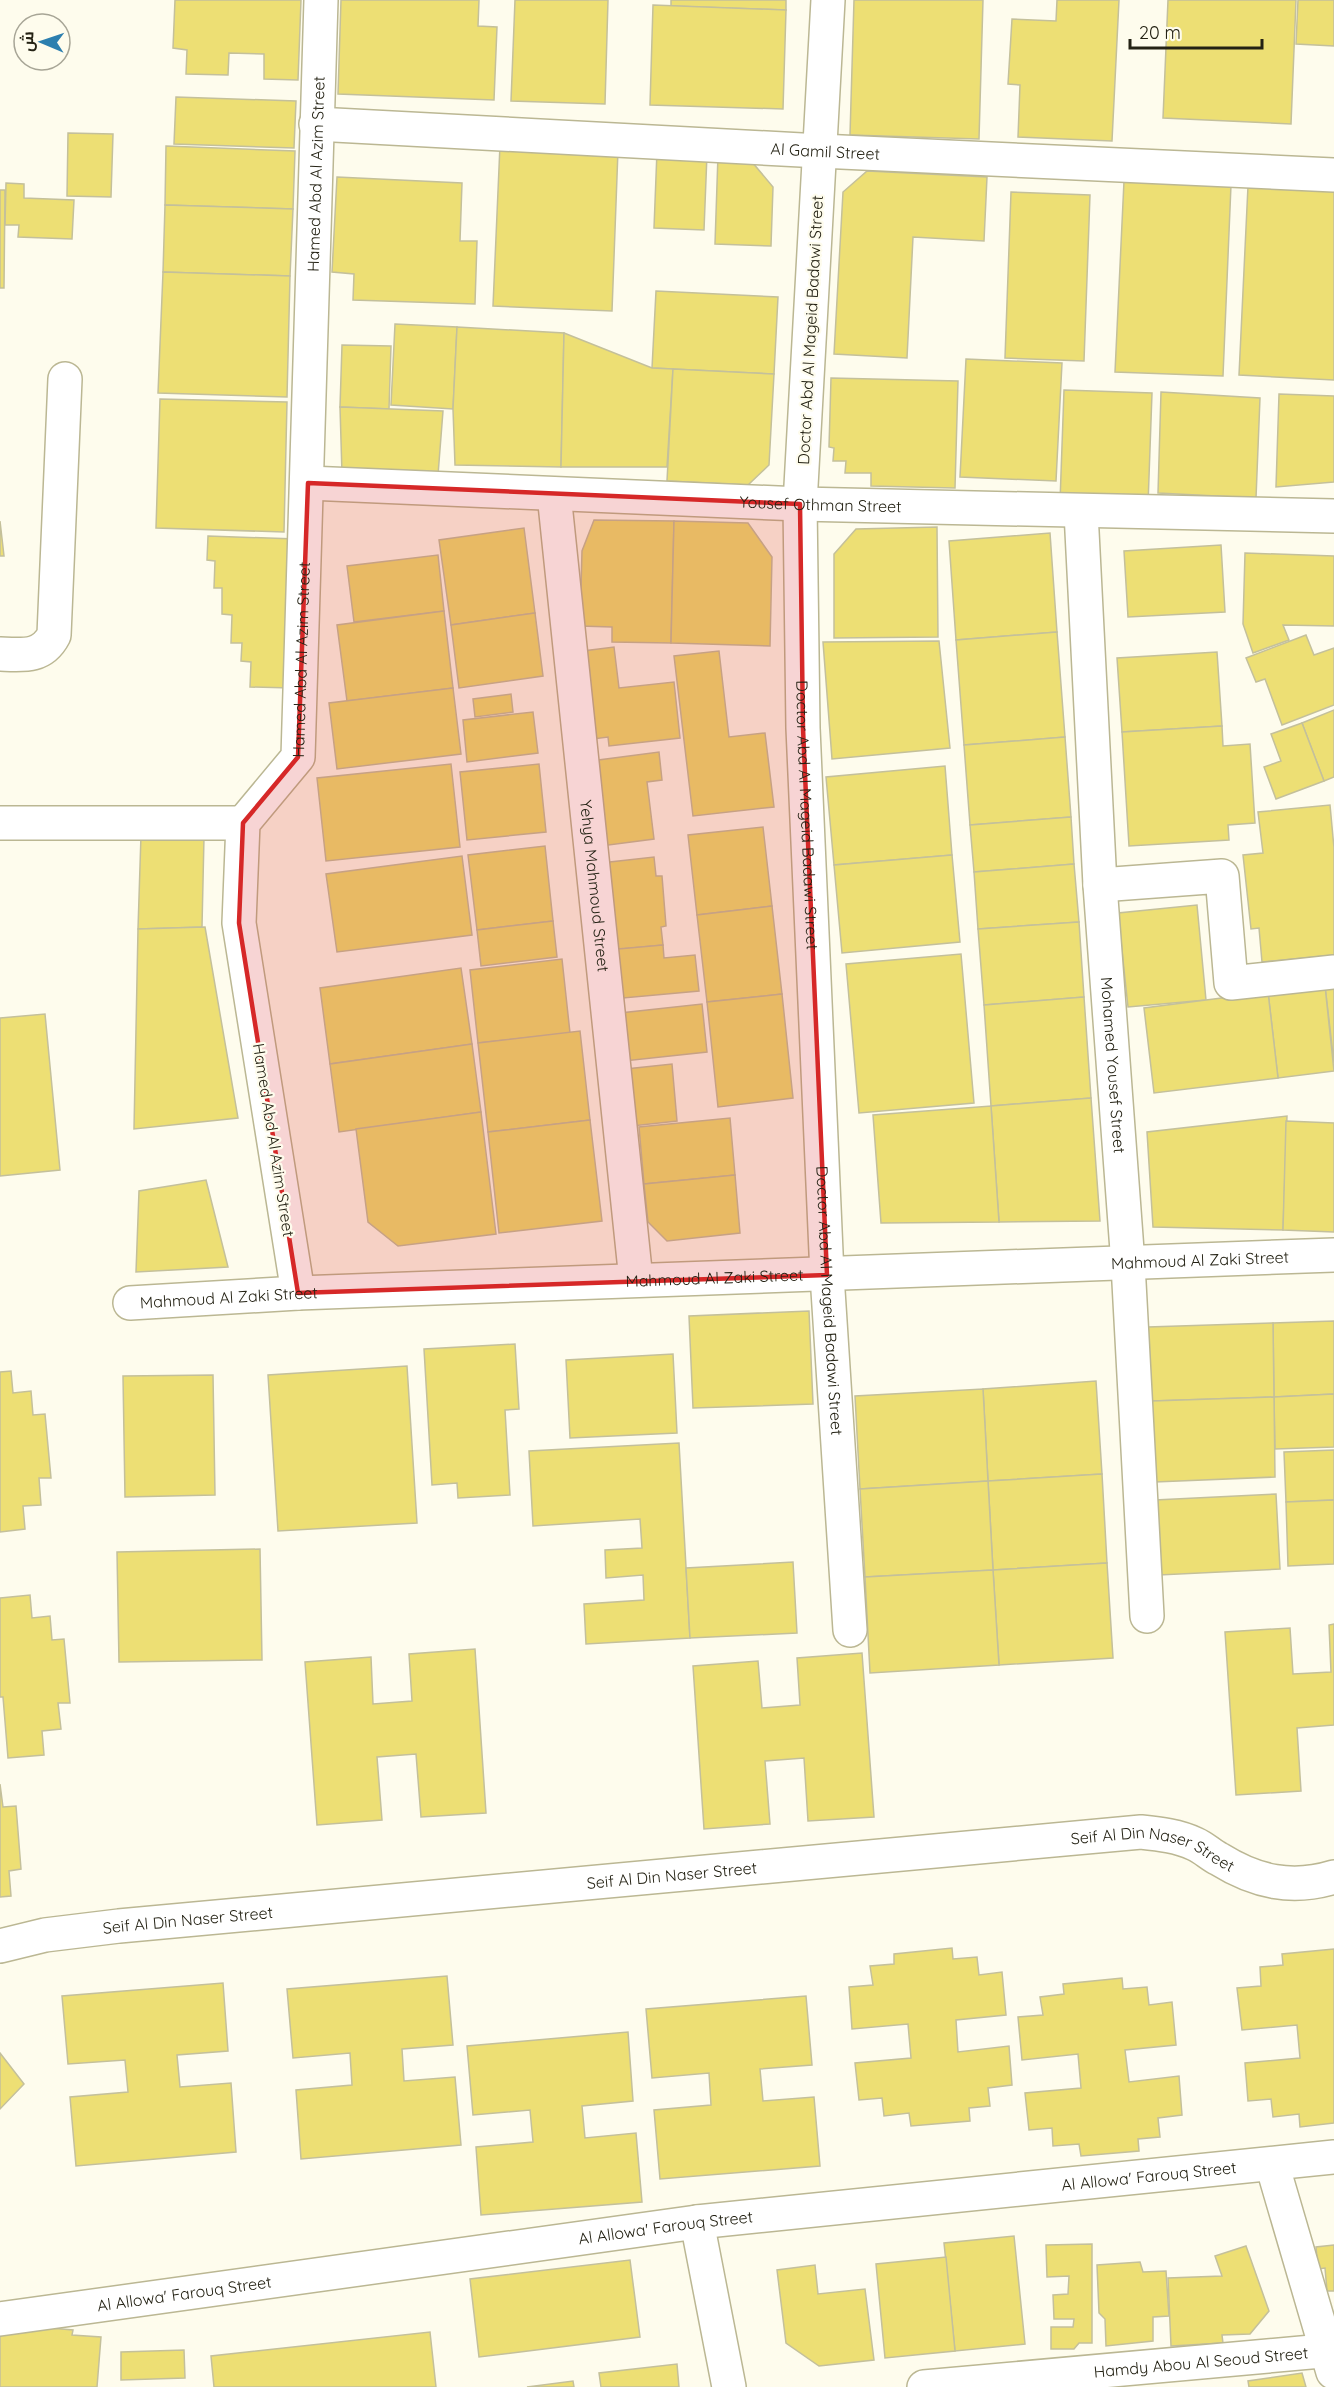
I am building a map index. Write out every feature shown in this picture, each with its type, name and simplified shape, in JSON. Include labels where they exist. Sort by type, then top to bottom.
[{"type":"street","name":"Hamed Abd Al Azim Street","points":[[298,1293],[239,923],[243,823],[298,757],[321,0]]},
{"type":"street","name":"Doctor Abd Al Mageid Badawi Street","points":[[828,0],[800,504],[803,728],[827,1275],[850,1630]]},
{"type":"street","name":"Al Gamil Street","points":[[316,124],[820,152],[1334,175]]},
{"type":"street","points":[[0,654],[29,655],[40,652],[49,644],[54,635],[65,379]]},
{"type":"street","name":"Yousef Othman Street","points":[[308,483],[800,504],[1334,516]]},
{"type":"street","name":"Yehya Mahmoud Street","points":[[554,494],[636,1280]]},
{"type":"street","name":"Mohamed Yousef Street","points":[[1081,512],[1100,885],[1128,1264],[1147,1616]]},
{"type":"street","points":[[0,823],[243,823]]},
{"type":"street","points":[[1100,885],[1222,876],[1231,983],[1334,972]]},
{"type":"street","name":"Mahmoud Al Zaki Street","points":[[130,1303],[298,1293],[1334,1255]]},
{"type":"street","name":"Seif Al Din Naser Street","points":[[0,1946],[45,1935],[131,1925],[1141,1832],[1169,1834],[1196,1844],[1220,1860],[1264,1882],[1314,1883],[1334,1877]]},
{"type":"street","name":"Al Allowa' Farouq Street","points":[[0,2319],[697,2222],[1334,2157]]},
{"type":"street","points":[[1272,2164],[1331,2358]]},
{"type":"street","points":[[697,2222],[729,2387]]},
{"type":"street","name":"Hamdy Abou Al Seoud Street","points":[[924,2387],[1331,2358]]},
{"type":"highlighted area","points":[[308,483],[800,504],[803,728],[827,1275],[298,1293],[239,923],[243,823],[298,757]]},
{"type":"building","points":[[175,0],[301,0],[298,80],[264,79],[264,54],[229,53],[228,75],[186,74],[187,50],[173,48]]},
{"type":"building","points":[[341,0],[479,0],[478,26],[497,27],[494,100],[338,94]]},
{"type":"building","points":[[515,0],[608,0],[605,104],[511,101]]},
{"type":"building","points":[[671,0],[786,0],[786,10],[671,6]]},
{"type":"building","points":[[854,0],[983,0],[979,139],[850,135]]},
{"type":"building","points":[[1057,0],[1119,0],[1112,141],[1018,137],[1020,85],[1008,84],[1012,19],[1056,21]]},
{"type":"building","points":[[1168,0],[1296,0],[1291,124],[1163,118]]},
{"type":"building","points":[[1298,0],[1334,0],[1334,46],[1296,44]]},
{"type":"building","points":[[653,5],[786,10],[783,109],[650,105]]},
{"type":"building","points":[[176,97],[296,101],[294,148],[174,144]]},
{"type":"building","points":[[68,133],[113,134],[111,197],[67,196]]},
{"type":"building","points":[[500,145],[618,150],[612,311],[493,306]]},
{"type":"building","points":[[166,146],[295,151],[293,209],[165,205]]},
{"type":"building","points":[[657,151],[707,154],[704,230],[654,228]]},
{"type":"building","points":[[718,155],[747,156],[773,187],[771,246],[715,244]]},
{"type":"building","points":[[867,171],[987,177],[984,241],[913,237],[907,358],[834,354],[843,192]]},
{"type":"building","points":[[337,177],[462,183],[460,241],[477,241],[475,304],[353,300],[354,274],[332,272]]},
{"type":"building","points":[[1124,181],[1231,185],[1223,376],[1115,372]]},
{"type":"building","points":[[6,183],[24,184],[24,198],[74,200],[72,239],[18,237],[19,225],[5,225]]},
{"type":"building","points":[[1248,186],[1334,190],[1334,380],[1239,375]]},
{"type":"building","points":[[0,190],[5,190],[4,288],[0,288]]},
{"type":"building","points":[[1011,192],[1090,195],[1084,361],[1005,358]]},
{"type":"building","points":[[165,205],[293,209],[290,276],[163,272]]},
{"type":"building","points":[[163,272],[290,276],[287,397],[158,393]]},
{"type":"building","points":[[656,291],[778,297],[774,374],[652,368]]},
{"type":"building","points":[[395,324],[457,327],[453,409],[391,405]]},
{"type":"building","points":[[457,327],[564,333],[561,467],[455,465],[453,409]]},
{"type":"building","points":[[564,333],[652,368],[673,369],[667,467],[561,467]]},
{"type":"building","points":[[342,345],[391,346],[389,409],[340,407]]},
{"type":"building","points":[[966,359],[1062,363],[1056,481],[960,477]]},
{"type":"building","points":[[673,369],[774,374],[769,465],[748,485],[667,481]]},
{"type":"building","points":[[831,378],[958,381],[955,488],[871,486],[871,473],[845,473],[846,461],[833,461],[834,448],[829,447]]},
{"type":"building","points":[[1064,390],[1152,393],[1148,505],[1060,502]]},
{"type":"building","points":[[1161,392],[1260,398],[1256,498],[1158,493]]},
{"type":"building","points":[[1279,394],[1334,396],[1334,482],[1276,487]]},
{"type":"building","points":[[160,399],[287,402],[284,532],[156,528]]},
{"type":"building","points":[[340,407],[443,411],[438,475],[342,474]]},
{"type":"building","points":[[594,520],[674,521],[671,643],[612,642],[612,627],[580,626],[582,551]]},
{"type":"building","points":[[0,521],[4,556],[0,556]]},
{"type":"building","points":[[674,521],[748,523],[772,557],[770,646],[671,643]]},
{"type":"building","points":[[937,527],[938,637],[834,638],[834,554],[856,529]]},
{"type":"building","points":[[524,528],[535,613],[451,625],[439,540]]},
{"type":"building","points":[[1050,533],[1057,632],[956,640],[949,541]]},
{"type":"building","points":[[208,536],[296,539],[291,688],[250,687],[251,662],[241,661],[242,643],[231,643],[232,615],[222,614],[222,588],[214,588],[215,561],[207,560]]},
{"type":"building","points":[[1221,545],[1225,612],[1128,617],[1124,551]]},
{"type":"building","points":[[1245,553],[1334,556],[1334,626],[1283,625],[1289,640],[1253,653],[1243,624]]},
{"type":"building","points":[[438,555],[444,611],[354,622],[347,566]]},
{"type":"building","points":[[444,611],[453,688],[347,701],[337,625]]},
{"type":"building","points":[[535,613],[543,676],[459,688],[451,625]]},
{"type":"building","points":[[1057,632],[1065,737],[964,745],[956,640]]},
{"type":"building","points":[[1306,635],[1314,655],[1334,648],[1334,705],[1282,725],[1265,679],[1256,682],[1246,658]]},
{"type":"building","points":[[939,641],[950,748],[832,759],[823,642]]},
{"type":"building","points":[[614,647],[619,688],[674,682],[680,738],[609,746],[608,737],[593,739],[583,651]]},
{"type":"building","points":[[719,651],[729,737],[765,733],[774,807],[693,816],[674,656]]},
{"type":"building","points":[[1217,652],[1222,726],[1122,732],[1117,658]]},
{"type":"building","points":[[453,688],[461,754],[337,769],[329,703]]},
{"type":"building","points":[[511,694],[513,712],[475,717],[473,699]]},
{"type":"building","points":[[1334,710],[1334,777],[1324,781],[1302,723]]},
{"type":"building","points":[[533,712],[538,753],[467,762],[463,720]]},
{"type":"building","points":[[1302,723],[1324,781],[1276,799],[1264,767],[1281,761],[1271,734]]},
{"type":"building","points":[[1222,726],[1223,746],[1250,744],[1255,823],[1228,825],[1229,840],[1129,846],[1122,732]]},
{"type":"building","points":[[1065,737],[1071,817],[970,825],[964,745]]},
{"type":"building","points":[[659,752],[662,780],[647,782],[654,839],[601,846],[591,761]]},
{"type":"building","points":[[451,764],[460,847],[326,861],[317,778]]},
{"type":"building","points":[[539,764],[546,832],[467,840],[460,772]]},
{"type":"building","points":[[945,766],[952,855],[834,865],[826,777]]},
{"type":"building","points":[[1330,805],[1334,848],[1334,955],[1262,962],[1259,928],[1251,929],[1243,855],[1263,853],[1258,812]]},
{"type":"building","points":[[1071,817],[1074,864],[974,872],[970,825]]},
{"type":"building","points":[[763,827],[772,906],[697,915],[688,835]]},
{"type":"building","points":[[141,835],[204,837],[202,927],[138,929]]},
{"type":"building","points":[[545,846],[553,921],[477,930],[468,855]]},
{"type":"building","points":[[952,855],[960,942],[842,953],[834,865]]},
{"type":"building","points":[[462,856],[472,935],[337,952],[326,874]]},
{"type":"building","points":[[654,857],[656,876],[662,876],[666,926],[661,927],[663,945],[611,950],[601,863]]},
{"type":"building","points":[[1074,864],[1079,922],[978,929],[974,872]]},
{"type":"building","points":[[1197,905],[1206,1000],[1128,1007],[1118,913]]},
{"type":"building","points":[[772,906],[782,994],[707,1002],[697,915]]},
{"type":"building","points":[[553,921],[557,957],[481,966],[477,930]]},
{"type":"building","points":[[1079,922],[1084,997],[984,1005],[978,929]]},
{"type":"building","points":[[205,927],[238,1118],[134,1129],[138,929]]},
{"type":"building","points":[[663,945],[664,958],[695,955],[699,991],[623,998],[618,949]]},
{"type":"building","points":[[961,954],[974,1103],[859,1113],[846,964]]},
{"type":"building","points":[[562,959],[570,1033],[478,1043],[470,970]]},
{"type":"building","points":[[461,968],[472,1044],[330,1064],[320,988]]},
{"type":"building","points":[[1334,985],[1334,1063],[1325,986]]},
{"type":"building","points":[[1325,986],[1334,1071],[1278,1078],[1268,992]]},
{"type":"building","points":[[1268,992],[1278,1078],[1154,1093],[1144,1008]]},
{"type":"building","points":[[782,994],[793,1098],[718,1107],[707,1002]]},
{"type":"building","points":[[1084,997],[1091,1098],[991,1106],[984,1005]]},
{"type":"building","points":[[702,1004],[707,1052],[624,1061],[620,1013]]},
{"type":"building","points":[[45,1014],[60,1170],[0,1176],[0,1018]]},
{"type":"building","points":[[580,1031],[590,1120],[488,1132],[478,1043]]},
{"type":"building","points":[[472,1044],[481,1112],[339,1132],[330,1064]]},
{"type":"building","points":[[672,1064],[677,1121],[632,1126],[626,1069]]},
{"type":"building","points":[[1091,1098],[1100,1221],[999,1222],[991,1106]]},
{"type":"building","points":[[991,1106],[999,1222],[881,1223],[873,1115]]},
{"type":"building","points":[[481,1112],[496,1234],[398,1246],[368,1222],[356,1129]]},
{"type":"building","points":[[1287,1116],[1283,1230],[1153,1227],[1147,1132]]},
{"type":"building","points":[[730,1118],[735,1175],[644,1184],[639,1127]]},
{"type":"building","points":[[590,1120],[602,1221],[499,1233],[488,1132]]},
{"type":"building","points":[[1286,1121],[1334,1123],[1334,1232],[1283,1230]]},
{"type":"building","points":[[735,1175],[740,1233],[667,1241],[648,1222],[644,1184]]},
{"type":"building","points":[[206,1180],[228,1267],[136,1272],[139,1191]]},
{"type":"building","points":[[809,1311],[813,1404],[693,1408],[689,1316]]},
{"type":"building","points":[[1334,1321],[1334,1394],[1274,1397],[1273,1323]]},
{"type":"building","points":[[1273,1323],[1274,1397],[1152,1401],[1148,1327]]},
{"type":"building","points":[[515,1344],[519,1409],[505,1410],[510,1495],[458,1498],[457,1483],[432,1485],[424,1349]]},
{"type":"building","points":[[673,1354],[677,1433],[570,1438],[566,1360]]},
{"type":"building","points":[[407,1366],[417,1523],[278,1531],[268,1375]]},
{"type":"building","points":[[11,1371],[13,1393],[31,1391],[33,1415],[45,1414],[51,1478],[39,1478],[41,1505],[23,1506],[25,1529],[0,1532],[0,1372]]},
{"type":"building","points":[[213,1375],[215,1495],[125,1497],[123,1376]]},
{"type":"building","points":[[1096,1381],[1102,1474],[988,1481],[983,1389]]},
{"type":"building","points":[[983,1389],[988,1481],[860,1489],[855,1396]]},
{"type":"building","points":[[1334,1394],[1334,1447],[1275,1449],[1274,1397]]},
{"type":"building","points":[[1274,1397],[1275,1477],[1155,1482],[1152,1401]]},
{"type":"building","points":[[679,1443],[690,1638],[586,1644],[584,1604],[644,1600],[643,1575],[606,1578],[605,1550],[642,1548],[640,1519],[533,1526],[529,1451]]},
{"type":"building","points":[[1334,1450],[1334,1500],[1286,1502],[1284,1452]]},
{"type":"building","points":[[1102,1474],[1107,1563],[993,1570],[988,1481]]},
{"type":"building","points":[[988,1481],[993,1570],[865,1577],[860,1489]]},
{"type":"building","points":[[1276,1494],[1280,1569],[1159,1575],[1155,1500]]},
{"type":"building","points":[[1334,1500],[1334,1564],[1288,1566],[1286,1502]]},
{"type":"building","points":[[260,1549],[262,1660],[119,1662],[117,1552]]},
{"type":"building","points":[[793,1562],[797,1633],[690,1638],[686,1568]]},
{"type":"building","points":[[1107,1563],[1113,1658],[999,1665],[993,1570]]},
{"type":"building","points":[[993,1570],[999,1665],[870,1673],[865,1577]]},
{"type":"building","points":[[30,1595],[32,1618],[50,1616],[52,1640],[64,1639],[70,1703],[58,1703],[61,1729],[42,1731],[44,1755],[8,1758],[3,1697],[0,1697],[0,1598]]},
{"type":"building","points":[[1334,1624],[1334,1725],[1297,1728],[1301,1791],[1236,1795],[1225,1632],[1290,1628],[1293,1674],[1331,1672],[1329,1625]]},
{"type":"building","points":[[475,1649],[486,1813],[421,1817],[416,1754],[377,1757],[382,1820],[317,1825],[305,1662],[371,1657],[373,1704],[412,1701],[409,1654]]},
{"type":"building","points":[[862,1653],[874,1817],[808,1821],[804,1758],[765,1761],[770,1824],[704,1829],[693,1666],[758,1661],[762,1708],[800,1705],[797,1658]]},
{"type":"building","points":[[0,1784],[3,1807],[16,1806],[21,1869],[9,1871],[11,1896],[0,1897]]},
{"type":"building","points":[[952,1948],[953,1959],[977,1957],[979,1975],[1002,1972],[1006,2015],[956,2020],[958,2052],[1009,2046],[1012,2085],[988,2088],[990,2106],[969,2108],[970,2121],[911,2126],[909,2113],[884,2116],[882,2098],[859,2100],[855,2063],[911,2058],[908,2024],[852,2029],[849,1987],[873,1985],[870,1966],[894,1964],[894,1954]]},
{"type":"building","points":[[1334,1949],[1334,2123],[1300,2127],[1299,2114],[1273,2117],[1271,2099],[1248,2101],[1245,2063],[1300,2058],[1297,2025],[1242,2030],[1237,1988],[1261,1986],[1260,1967],[1283,1965],[1282,1954]]},
{"type":"building","points":[[447,1976],[453,2045],[402,2049],[404,2081],[455,2077],[461,2145],[301,2159],[296,2090],[352,2085],[350,2053],[293,2058],[287,1989]]},
{"type":"building","points":[[1122,1978],[1123,1989],[1147,1987],[1149,2005],[1172,2002],[1176,2045],[1125,2050],[1129,2082],[1179,2076],[1182,2115],[1158,2118],[1160,2137],[1138,2139],[1139,2151],[1081,2156],[1079,2144],[1053,2146],[1052,2128],[1029,2130],[1025,2093],[1081,2088],[1078,2054],[1022,2060],[1018,2017],[1043,2015],[1040,1997],[1064,1994],[1063,1984]]},
{"type":"building","points":[[223,1983],[228,2051],[177,2055],[180,2087],[231,2083],[236,2152],[76,2166],[70,2097],[128,2092],[125,2060],[68,2064],[62,1996]]},
{"type":"building","points":[[806,1996],[812,2065],[760,2069],[763,2101],[814,2097],[820,2166],[660,2179],[654,2110],[711,2105],[709,2073],[652,2078],[646,2009]]},
{"type":"building","points":[[628,2032],[633,2101],[582,2106],[585,2138],[636,2133],[642,2202],[481,2215],[476,2147],[533,2142],[530,2110],[473,2115],[467,2046]]},
{"type":"building","points":[[0,2053],[24,2084],[0,2109]]},
{"type":"building","points":[[1014,2236],[1025,2344],[955,2351],[944,2243]]},
{"type":"building","points":[[1092,2244],[1092,2343],[1079,2343],[1074,2349],[1051,2349],[1051,2327],[1073,2327],[1074,2319],[1054,2319],[1053,2295],[1068,2294],[1069,2276],[1047,2277],[1046,2245]]},
{"type":"building","points":[[1334,2245],[1334,2291],[1327,2291],[1325,2268],[1318,2269],[1316,2247]]},
{"type":"building","points":[[1246,2246],[1269,2311],[1250,2334],[1222,2335],[1223,2343],[1171,2346],[1168,2278],[1222,2276],[1215,2256]]},
{"type":"building","points":[[946,2257],[955,2351],[885,2358],[876,2264]]},
{"type":"building","points":[[630,2260],[640,2337],[479,2357],[470,2279]]},
{"type":"building","points":[[1140,2262],[1143,2272],[1166,2271],[1169,2316],[1153,2317],[1153,2341],[1106,2346],[1105,2319],[1099,2313],[1097,2265]]},
{"type":"building","points":[[815,2265],[818,2294],[865,2289],[874,2360],[819,2366],[786,2343],[777,2270]]},
{"type":"building","points":[[27,2326],[73,2330],[72,2335],[101,2337],[97,2387],[0,2387],[0,2330]]},
{"type":"building","points":[[430,2332],[436,2387],[214,2387],[211,2356]]},
{"type":"building","points":[[184,2350],[185,2378],[121,2380],[121,2352]]},
{"type":"building","points":[[677,2364],[679,2387],[601,2387],[599,2373]]},
{"type":"building","points":[[1302,2373],[1306,2387],[1249,2387],[1248,2381]]},
{"type":"building","points":[[573,2381],[574,2387],[527,2387]]}]
